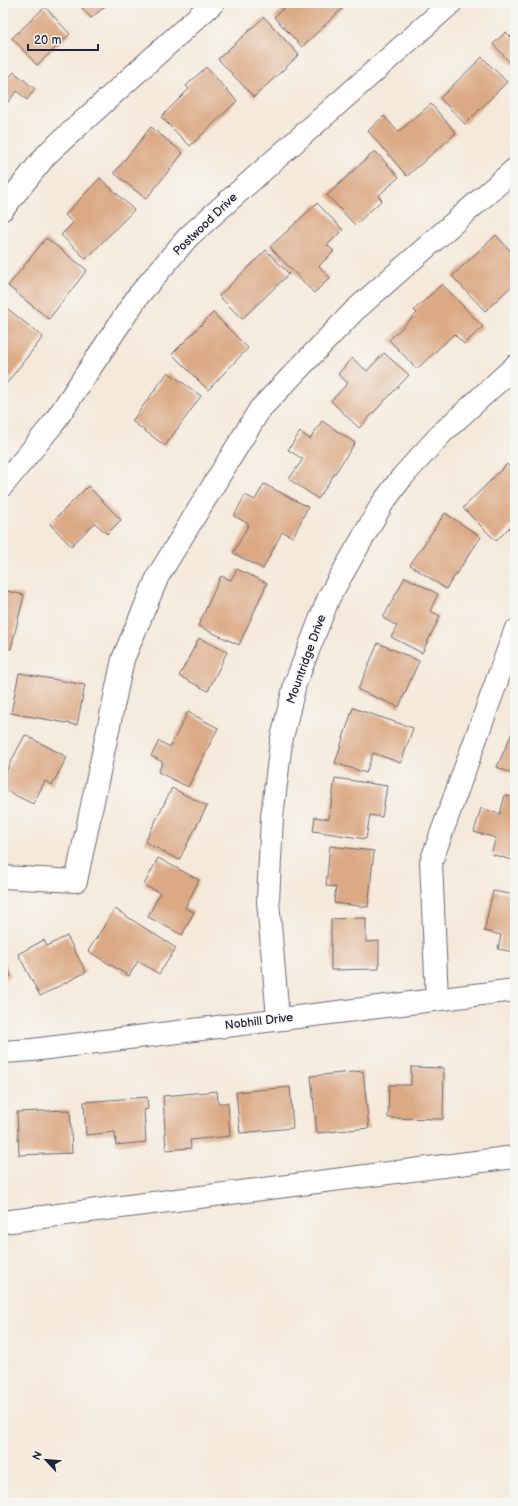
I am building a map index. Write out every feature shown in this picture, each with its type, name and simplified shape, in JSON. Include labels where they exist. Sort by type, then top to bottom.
[{"type":"street","points":[[3,209],[47,154],[213,3]]},
{"type":"street","name":"Postwood Drive","points":[[3,485],[53,424],[138,296],[188,237],[451,3]]},
{"type":"street","points":[[3,878],[76,880],[123,659],[158,576],[260,409],[354,311],[515,169]]},
{"type":"street","name":"Mountridge Drive","points":[[278,1018],[268,901],[272,817],[281,742],[295,684],[329,597],[382,504],[402,477],[442,433],[515,366]]},
{"type":"street","points":[[438,999],[431,862],[515,631]]},
{"type":"street","name":"Nobhill Drive","points":[[3,1052],[32,1050],[278,1018],[515,990]]},
{"type":"street","points":[[3,1222],[515,1157]]},
{"type":"building","points":[[78,3],[109,3],[91,18]]},
{"type":"building","points":[[282,3],[344,3],[346,5],[302,47],[274,17],[285,7]]},
{"type":"building","points":[[45,7],[70,34],[37,65],[12,38]]},
{"type":"building","points":[[264,17],[299,55],[254,97],[218,59]]},
{"type":"building","points":[[506,32],[512,38],[515,35],[515,68],[493,44]]},
{"type":"building","points":[[482,57],[507,82],[465,124],[440,98]]},
{"type":"building","points":[[206,67],[237,101],[190,146],[161,117],[189,89],[186,86]]},
{"type":"building","points":[[14,72],[35,89],[27,100],[17,91],[3,108],[3,75],[8,79]]},
{"type":"building","points":[[431,104],[456,133],[407,176],[368,131],[384,116],[398,132]]},
{"type":"building","points":[[151,127],[183,153],[146,199],[114,173]]},
{"type":"building","points":[[375,151],[399,177],[378,196],[382,200],[355,225],[327,195]]},
{"type":"building","points":[[100,178],[134,210],[86,259],[61,235],[73,223],[65,215]]},
{"type":"building","points":[[317,203],[343,230],[327,245],[334,251],[319,266],[330,278],[314,293],[270,247]]},
{"type":"building","points":[[496,235],[515,256],[515,283],[485,311],[452,276]]},
{"type":"building","points":[[46,238],[87,270],[49,319],[8,286]]},
{"type":"building","points":[[266,250],[289,274],[242,319],[219,296]]},
{"type":"building","points":[[442,284],[483,327],[464,344],[454,334],[417,369],[389,340],[417,313],[414,310]]},
{"type":"building","points":[[3,305],[43,337],[5,385],[3,384],[3,336],[7,330],[3,327]]},
{"type":"building","points":[[213,313],[248,348],[208,390],[172,354]]},
{"type":"building","points":[[384,353],[409,375],[359,428],[331,401],[348,383],[338,374],[352,358],[367,371]]},
{"type":"building","points":[[168,372],[201,396],[165,446],[132,421]]},
{"type":"building","points":[[322,421],[355,443],[318,499],[289,479],[303,459],[288,450],[300,432],[310,439]]},
{"type":"building","points":[[507,464],[515,472],[515,522],[496,541],[463,508]]},
{"type":"building","points":[[264,484],[308,507],[293,537],[282,532],[263,569],[233,553],[249,524],[234,516],[245,495],[255,500]]},
{"type":"building","points":[[88,486],[121,520],[107,534],[95,523],[71,546],[50,524]]},
{"type":"building","points":[[445,513],[481,537],[446,589],[410,565]]},
{"type":"building","points":[[237,569],[267,583],[239,645],[198,626],[221,576],[231,580]]},
{"type":"building","points":[[405,577],[438,594],[430,611],[440,616],[422,653],[391,637],[397,626],[383,618]]},
{"type":"building","points":[[3,590],[24,595],[11,649],[3,647]]},
{"type":"building","points":[[199,638],[227,652],[208,691],[179,676]]},
{"type":"building","points":[[378,643],[419,661],[399,707],[358,690]]},
{"type":"building","points":[[19,673],[85,685],[77,725],[11,713]]},
{"type":"building","points":[[353,708],[413,728],[401,763],[373,753],[366,773],[335,763]]},
{"type":"building","points":[[188,712],[218,728],[188,787],[158,772],[163,762],[151,756],[159,741],[170,747]]},
{"type":"building","points":[[515,726],[515,775],[497,767]]},
{"type":"building","points":[[25,735],[67,757],[52,785],[45,781],[33,804],[3,789],[3,777]]},
{"type":"building","points":[[335,778],[387,786],[382,817],[370,815],[366,839],[313,831],[315,817],[329,819]]},
{"type":"building","points":[[172,788],[207,806],[179,860],[145,842]]},
{"type":"building","points":[[505,795],[515,798],[515,861],[491,854],[496,838],[474,832],[481,808],[500,814]]},
{"type":"building","points":[[330,846],[374,851],[368,907],[334,903],[336,887],[326,886]]},
{"type":"building","points":[[158,858],[199,880],[185,908],[194,912],[182,935],[148,917],[160,893],[144,885]]},
{"type":"building","points":[[493,891],[515,895],[515,952],[498,949],[501,935],[484,931]]},
{"type":"building","points":[[115,909],[176,948],[159,974],[138,961],[129,976],[88,951]]},
{"type":"building","points":[[366,918],[366,942],[379,941],[379,969],[331,970],[331,919]]},
{"type":"building","points":[[67,936],[86,972],[40,996],[18,954],[44,940],[47,946]]},
{"type":"building","points":[[3,958],[11,976],[3,980]]},
{"type":"building","points":[[411,1067],[444,1068],[443,1119],[388,1118],[389,1085],[411,1085]]},
{"type":"building","points":[[363,1071],[369,1128],[317,1133],[311,1076]]},
{"type":"building","points":[[290,1087],[293,1128],[240,1133],[236,1092]]},
{"type":"building","points":[[217,1091],[218,1103],[228,1103],[230,1136],[190,1140],[191,1148],[166,1150],[163,1096]]},
{"type":"building","points":[[147,1097],[148,1109],[144,1110],[146,1142],[116,1145],[115,1132],[86,1135],[84,1102]]},
{"type":"building","points":[[70,1110],[72,1153],[19,1155],[17,1112]]}]
